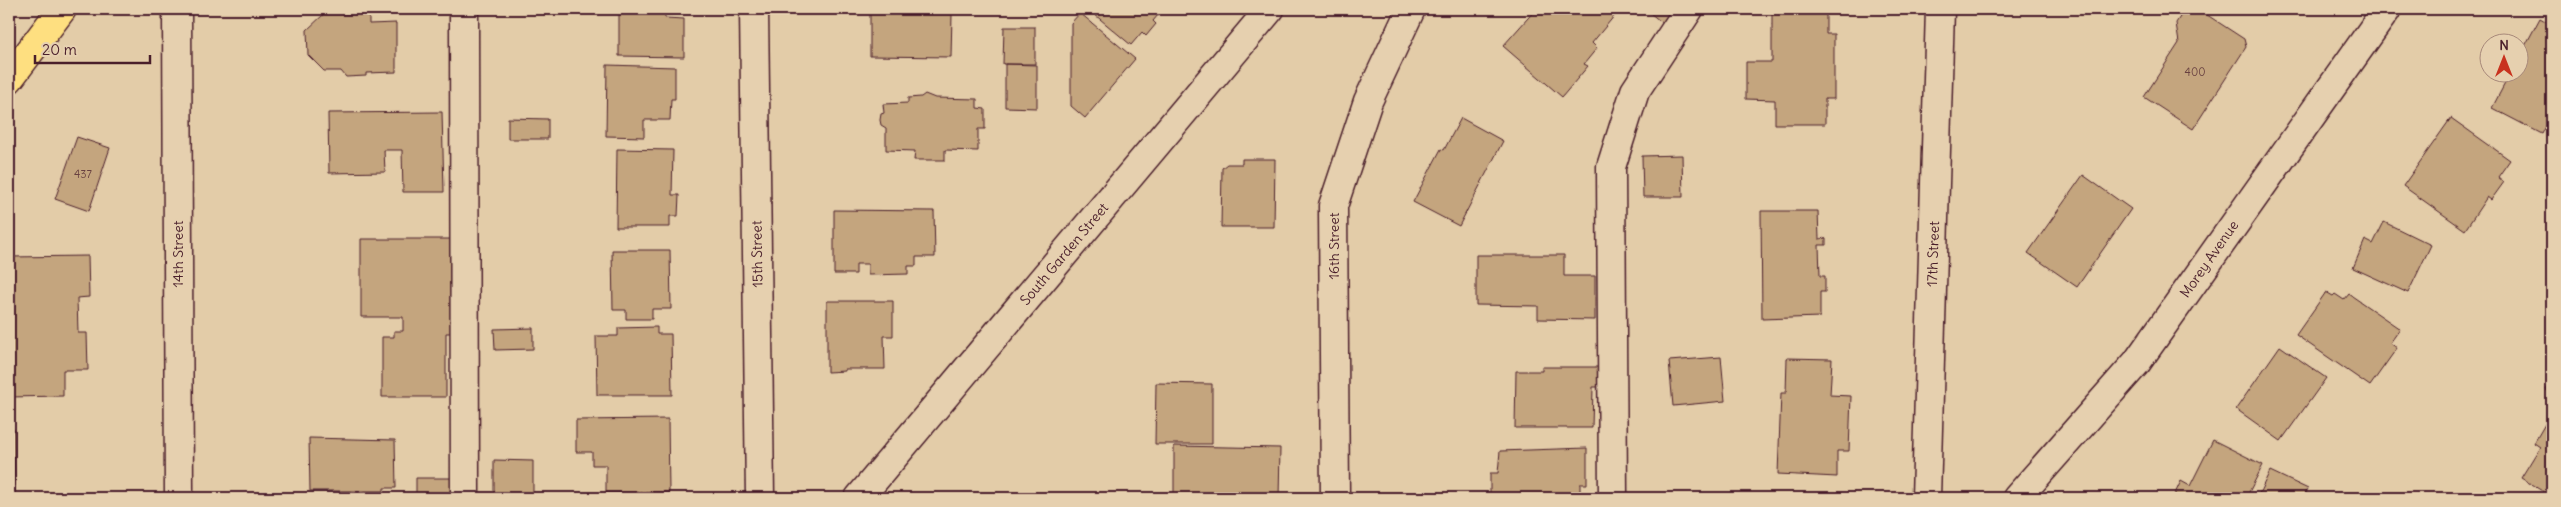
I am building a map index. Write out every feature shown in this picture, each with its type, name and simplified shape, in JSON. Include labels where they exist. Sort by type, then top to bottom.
[{"type":"main road","points":[[9,79],[62,9]]},
{"type":"street","name":"14th Street","points":[[177,9],[179,498]]},
{"type":"street","points":[[464,9],[465,498]]},
{"type":"street","name":"15th Street","points":[[754,9],[760,498]]},
{"type":"street","name":"South Garden Street","points":[[859,498],[1270,9]]},
{"type":"street","name":"16th Street","points":[[1335,498],[1333,206],[1368,100],[1411,9]]},
{"type":"street","points":[[1613,498],[1610,167],[1635,91],[1689,9]]},
{"type":"street","name":"17th Street","points":[[1926,498],[1940,9]]},
{"type":"street","name":"Morey Avenue","points":[[2017,498],[2137,362],[2387,9]]},
{"type":"building","points":[[619,9],[665,9],[665,18],[684,19],[684,57],[619,56]]},
{"type":"building","points":[[1088,9],[1163,9],[1153,21],[1156,24],[1146,36],[1142,32],[1131,45]]},
{"type":"building","points":[[1536,9],[1608,9],[1615,15],[1592,43],[1597,48],[1584,64],[1588,66],[1562,97],[1503,46]]},
{"type":"building","points":[[1645,9],[1677,9],[1665,25]]},
{"type":"building","points":[[1772,9],[1854,9],[1854,12],[1826,11],[1826,34],[1834,34],[1834,99],[1825,99],[1825,124],[1775,124],[1775,100],[1746,99],[1746,62],[1772,62]]},
{"type":"building","points":[[2185,9],[2198,9],[2244,39],[2246,47],[2193,129],[2144,97],[2179,43],[2176,23]]},
{"type":"building","points":[[870,13],[952,14],[951,57],[870,56]]},
{"type":"building","points":[[1080,13],[1135,59],[1085,118],[1071,106],[1071,23]]},
{"type":"building","points":[[324,14],[369,14],[369,24],[396,23],[396,72],[366,73],[366,76],[346,77],[341,71],[324,71],[308,55],[307,30]]},
{"type":"building","points":[[2540,18],[2552,25],[2552,115],[2542,134],[2492,108],[2506,82],[2528,82],[2528,40]]},
{"type":"building","points":[[1004,27],[1035,27],[1035,64],[1003,64]]},
{"type":"building","points":[[1005,64],[1037,65],[1037,108],[1005,107]]},
{"type":"building","points":[[607,65],[675,67],[675,99],[671,99],[670,120],[644,120],[644,137],[606,136]]},
{"type":"building","points":[[925,94],[935,98],[977,99],[977,108],[985,109],[985,129],[978,129],[978,151],[945,150],[945,160],[914,160],[915,151],[886,150],[886,128],[881,125],[880,120],[881,114],[884,113],[883,104],[908,103],[908,98],[921,97]]},
{"type":"building","points":[[442,112],[444,192],[403,192],[402,150],[384,150],[385,172],[329,173],[328,113]]},
{"type":"building","points":[[508,118],[548,119],[548,139],[508,139]]},
{"type":"building","points":[[1461,118],[1503,141],[1459,226],[1413,202],[1441,149],[1444,150]]},
{"type":"building","points":[[2451,118],[2510,160],[2498,177],[2504,182],[2491,200],[2487,197],[2465,230],[2403,186]]},
{"type":"building","points":[[77,137],[110,148],[89,211],[55,199]]},
{"type":"building","points":[[617,149],[673,150],[672,195],[679,195],[678,216],[670,216],[670,227],[616,227]]},
{"type":"building","points":[[1682,155],[1683,197],[1643,197],[1642,156]]},
{"type":"building","points":[[1242,159],[1275,159],[1274,227],[1221,227],[1222,168],[1227,164],[1242,164]]},
{"type":"building","points":[[2083,175],[2131,209],[2077,287],[2028,253]]},
{"type":"building","points":[[834,210],[934,211],[935,257],[916,257],[916,266],[908,266],[908,274],[868,275],[868,264],[856,264],[856,274],[834,274]]},
{"type":"building","points":[[1761,211],[1818,211],[1819,239],[1826,238],[1826,245],[1819,245],[1820,276],[1825,276],[1825,292],[1820,292],[1820,317],[1762,319]]},
{"type":"building","points":[[2384,222],[2431,245],[2408,293],[2353,268],[2365,240],[2373,244]]},
{"type":"building","points":[[361,239],[456,239],[454,333],[446,333],[446,397],[382,397],[382,337],[394,337],[394,331],[403,331],[403,317],[361,317]]},
{"type":"building","points":[[612,250],[670,250],[671,309],[652,309],[652,319],[626,319],[626,310],[613,310]]},
{"type":"building","points":[[1476,255],[1564,255],[1564,276],[1595,276],[1595,320],[1538,319],[1538,306],[1476,305]]},
{"type":"building","points":[[88,256],[89,297],[77,298],[78,333],[87,333],[88,370],[63,370],[63,396],[9,397],[9,257]]},
{"type":"building","points":[[2326,292],[2333,296],[2335,294],[2344,300],[2349,294],[2400,329],[2390,343],[2397,348],[2370,386],[2296,335]]},
{"type":"building","points":[[827,301],[893,301],[893,336],[884,336],[885,369],[845,369],[845,371],[827,372]]},
{"type":"building","points":[[657,327],[657,334],[671,334],[672,395],[597,395],[596,336],[618,336],[618,328]]},
{"type":"building","points":[[533,328],[533,349],[495,350],[494,329]]},
{"type":"building","points":[[2280,346],[2326,378],[2281,441],[2236,409]]},
{"type":"building","points":[[1721,357],[1725,401],[1673,406],[1669,361]]},
{"type":"building","points":[[1787,358],[1832,359],[1830,395],[1851,396],[1849,451],[1837,451],[1837,477],[1778,474],[1781,393],[1786,393]]},
{"type":"building","points":[[1542,367],[1600,367],[1600,387],[1593,387],[1592,428],[1515,428],[1516,371],[1542,371]]},
{"type":"building","points":[[2552,379],[2552,394],[2546,390]]},
{"type":"building","points":[[1156,383],[1212,384],[1212,444],[1155,444]]},
{"type":"building","points":[[2552,412],[2552,497],[2521,478],[2540,447],[2534,443]]},
{"type":"building","points":[[668,419],[669,492],[606,493],[606,465],[592,465],[592,452],[576,452],[576,420]]},
{"type":"building","points":[[9,429],[14,429],[15,497],[9,497]]},
{"type":"building","points":[[309,438],[395,440],[396,488],[384,488],[384,491],[310,491]]},
{"type":"building","points":[[2213,440],[2263,465],[2246,498],[2173,498],[2181,481],[2190,486]]},
{"type":"building","points":[[1174,446],[1280,448],[1279,498],[1174,498]]},
{"type":"building","points":[[1587,448],[1587,484],[1580,484],[1580,498],[1490,498],[1490,473],[1498,473],[1500,451]]},
{"type":"building","points":[[494,460],[533,461],[533,498],[494,498]]},
{"type":"building","points":[[2270,471],[2308,489],[2303,498],[2257,498]]},
{"type":"building","points":[[416,478],[458,478],[458,498],[416,498]]}]
